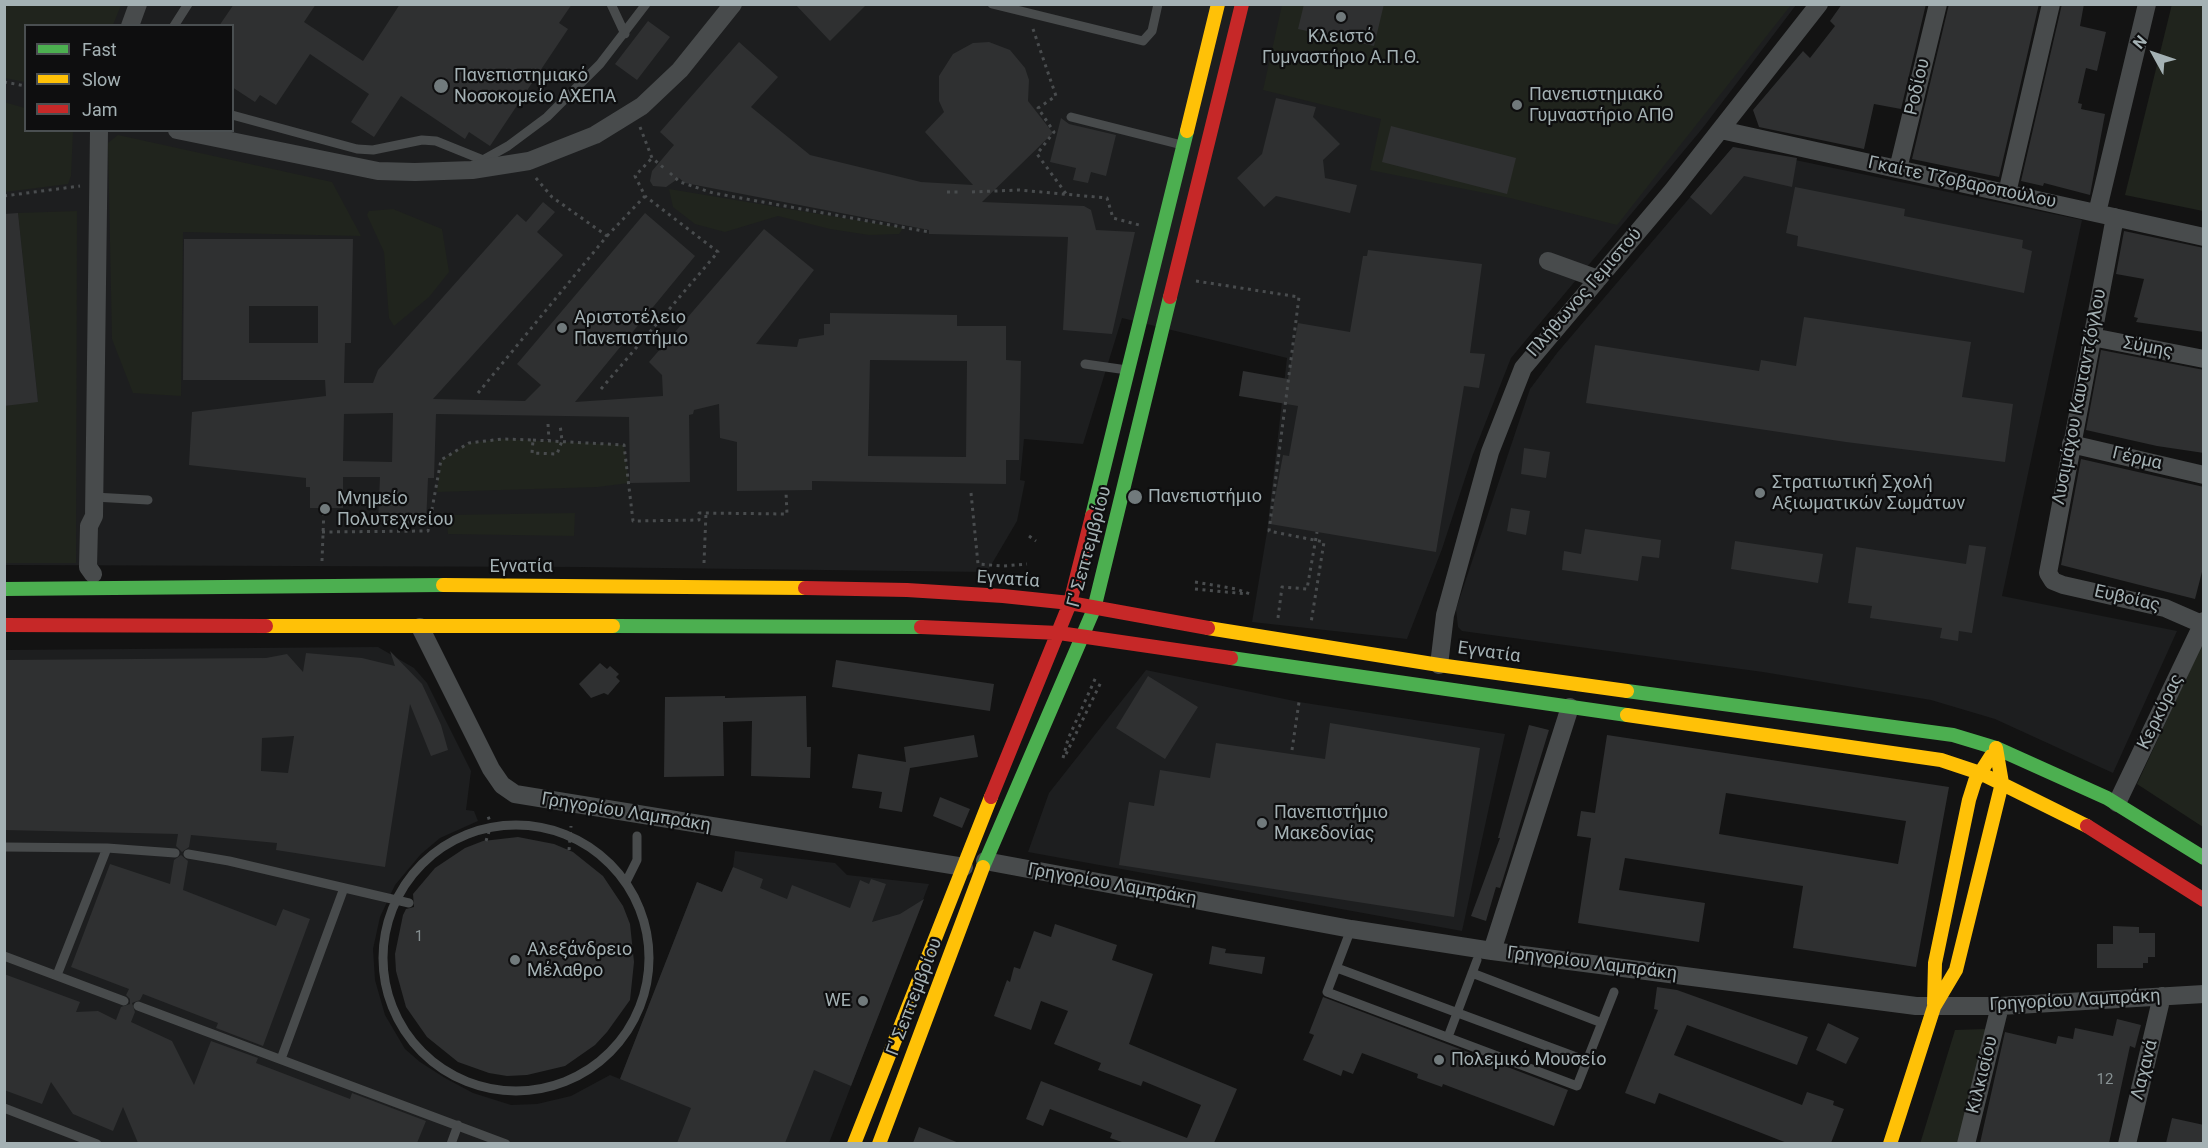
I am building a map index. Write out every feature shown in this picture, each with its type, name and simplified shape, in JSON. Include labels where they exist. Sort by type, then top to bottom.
[{"type":"main road","name":"Γ' Σεπτεμβρίου","points":[[854,1143],[1070,603],[1130,370],[1218,4]]},
{"type":"main road","name":"Γ' Σεπτεμβρίου","points":[[879,1143],[985,861],[1094,609],[1242,4]]},
{"type":"main road","name":"Εγνατία","points":[[4,589],[93,580],[705,586],[907,590],[1070,603],[1094,609],[1439,665],[1934,731],[1996,748],[2117,803],[2204,858]]},
{"type":"main road","points":[[4,625],[958,627],[1059,633],[1916,755],[1980,772],[2002,783],[2096,831],[2204,900]]},
{"type":"main road","points":[[1934,1007],[1935,963],[1969,800],[1980,772],[1996,748]]},
{"type":"main road","points":[[1890,1143],[1934,1007],[1956,970],[2002,783],[1996,748]]},
{"type":"street","points":[[131,24],[138,4]]},
{"type":"street","points":[[187,132],[378,171],[472,170],[529,161],[595,135],[642,106],[686,64],[733,4]]},
{"type":"street","name":"Πλήθωνος Γεμιστού","points":[[1439,665],[1443,627],[1451,591],[1490,452],[1518,378],[1534,351],[1598,279],[1721,130],[1819,4]]},
{"type":"street","name":"Ροδίου","points":[[1898,169],[1938,4]]},
{"type":"street","points":[[2007,193],[2051,4]]},
{"type":"street","points":[[2097,213],[2147,4]]},
{"type":"street","name":"Γκαίτε Τζοβαροπούλου","points":[[1721,130],[2204,237]]},
{"type":"street","points":[[93,580],[88,567],[88,557],[89,526],[94,516],[99,132]]},
{"type":"street","name":"Λυσιμάχου Καυταντζόγλου","points":[[2049,577],[2047,568],[2115,217]]},
{"type":"street","points":[[1548,261],[1598,279]]},
{"type":"street","name":"Σύμης","points":[[2092,337],[2204,358]]},
{"type":"street","name":"Γέρμα","points":[[2071,444],[2204,474]]},
{"type":"street","name":"Ευβοίας","points":[[2049,577],[2063,585],[2165,608],[2203,623]]},
{"type":"street","name":"Κερκύρας","points":[[2117,803],[2203,623]]},
{"type":"street","name":"Γρηγορίου Λαμπράκη","points":[[420,627],[491,769],[502,785],[515,794],[964,867]]},
{"type":"street","points":[[1484,955],[1570,707]]},
{"type":"street","name":"Γρηγορίου Λαμπράκη","points":[[985,861],[1484,955],[1934,1007],[2000,1006],[2204,994]]},
{"type":"street","name":"Λαχανά","points":[[2127,1143],[2163,996]]},
{"type":"street","name":"Κιλκισίου","points":[[1966,1143],[2000,1006]]},
{"type":"lane","points":[[175,24],[188,4]]},
{"type":"lane","points":[[611,4],[625,34]]},
{"type":"lane","points":[[234,116],[357,149],[373,150],[422,140],[436,141],[483,160],[508,146],[547,117],[600,64],[646,4]]},
{"type":"lane","points":[[992,4],[1143,40],[1152,31],[1158,4]]},
{"type":"lane","points":[[1071,117],[1184,145]]},
{"type":"lane","points":[[1085,364],[1130,370]]},
{"type":"lane","points":[[94,497],[148,500]]},
{"type":"lane","points":[[527,825],[570,836],[602,856],[626,882],[639,906],[649,947],[647,982],[637,1015],[623,1039],[592,1068],[555,1086],[528,1091],[486,1088],[460,1079],[425,1056],[407,1035],[389,997],[384,970],[386,928],[397,900],[414,873],[431,857],[459,838],[490,828],[527,825]]},
{"type":"lane","points":[[626,882],[637,860],[637,836]]},
{"type":"lane","points":[[4,847],[107,848],[175,853]]},
{"type":"lane","points":[[57,975],[107,848]]},
{"type":"lane","points":[[188,854],[409,903]]},
{"type":"lane","points":[[281,1059],[344,888]]},
{"type":"lane","points":[[1351,929],[1327,992],[1577,1086],[1614,992]]},
{"type":"lane","points":[[1448,1037],[1472,973],[1484,955]]},
{"type":"lane","points":[[4,956],[124,1001]]},
{"type":"lane","points":[[1336,968],[1587,1061]]},
{"type":"lane","points":[[1472,973],[1602,1023]]},
{"type":"lane","points":[[138,1006],[506,1143]]},
{"type":"lane","points":[[4,1108],[97,1143]]},
{"type":"lane","points":[[451,1143],[458,1125]]},
{"type":"path","points":[[1028,13],[1056,96],[1038,108],[1054,132],[1038,154],[1067,195]]},
{"type":"path","points":[[4,82],[24,86]]},
{"type":"path","points":[[639,125],[652,158],[664,168]]},
{"type":"path","points":[[652,158],[660,161]]},
{"type":"path","points":[[601,389],[718,252],[645,196],[635,176],[652,158]]},
{"type":"path","points":[[529,161],[533,175],[552,197],[607,236]]},
{"type":"path","points":[[670,173],[680,182],[713,194],[929,232]]},
{"type":"path","points":[[4,196],[97,183]]},
{"type":"path","points":[[972,192],[1019,190],[1107,198],[1113,218],[1145,226]]},
{"type":"path","points":[[947,192],[962,192]]},
{"type":"path","points":[[478,393],[607,236],[645,196]]},
{"type":"path","points":[[1088,196],[1091,204]]},
{"type":"path","points":[[1196,281],[1299,297],[1269,531],[1324,542],[1310,633]]},
{"type":"path","points":[[548,424],[549,440]]},
{"type":"path","points":[[533,440],[532,453],[557,454],[562,441],[560,424]]},
{"type":"path","points":[[322,532],[428,531],[441,460],[468,442],[549,440],[624,445],[633,521],[699,520],[699,513],[787,514],[786,492]]},
{"type":"path","points":[[971,493],[978,564],[1004,566],[1028,564]]},
{"type":"path","points":[[322,584],[324,508]]},
{"type":"path","points":[[705,586],[706,513]]},
{"type":"path","points":[[1277,628],[1282,587],[1307,589],[1317,532]]},
{"type":"path","points":[[1195,582],[1236,589],[1250,594],[1234,595],[1195,588]]},
{"type":"path","points":[[1096,677],[1068,739],[1064,758],[1074,742],[1102,680]]},
{"type":"path","points":[[1292,750],[1299,702]]},
{"type":"path","points":[[486,841],[490,828],[487,813]]},
{"type":"path","points":[[569,850],[571,826]]},
{"type":"shaded area","points":[[5,4],[121,5],[113,24],[24,24],[24,82],[5,78]]},
{"type":"shaded area","points":[[2172,4],[2203,5],[2203,211],[2125,195]]},
{"type":"shaded area","name":"Αριστοτέλειο Πανεπιστήμιο","points":[[5,5],[1796,5],[1702,129],[1511,358],[1472,457],[1442,549],[1407,639],[1252,622],[1267,532],[1287,358],[1122,318],[1083,444],[1024,439],[1020,480],[1025,481],[1017,521],[987,572],[580,567],[5,565]]},
{"type":"shaded area","name":"Πανεπιστημιακό Γυμναστήριο ΑΠΘ","points":[[1282,5],[1791,5],[1617,225],[1510,198],[1370,170],[1381,119],[1263,90]]},
{"type":"shaded area","points":[[4,102],[24,108],[24,132],[73,132],[71,176],[68,184],[5,192]]},
{"type":"shaded area","points":[[118,135],[332,182],[361,236],[183,232],[181,396],[133,393],[112,339],[108,143]]},
{"type":"shaded area","name":"Στρατιωτική Σχολή Αξιωματικών Σωμάτων","points":[[1733,147],[2082,220],[2002,596],[2177,631],[2113,773],[1995,719],[1931,700],[1763,672],[1462,631],[1458,627],[1456,609],[1530,389],[1557,353]]},
{"type":"shaded area","points":[[669,189],[903,228],[899,234],[869,235],[830,229],[778,216],[725,232],[695,224],[673,207]]},
{"type":"shaded area","points":[[393,209],[442,229],[449,272],[429,297],[394,326],[389,318],[384,252],[367,215],[369,211]]},
{"type":"shaded area","points":[[77,211],[76,563],[5,563],[4,406],[38,401],[18,213]]},
{"type":"shaded area","points":[[502,439],[624,445],[629,483],[598,487],[437,492],[441,460],[469,443]]},
{"type":"shaded area","points":[[575,513],[574,536],[448,534],[446,515]]},
{"type":"shaded area","points":[[2203,642],[2203,827],[2137,784]]},
{"type":"shaded area","points":[[378,647],[414,668],[427,683],[471,771],[466,810],[474,811],[478,821],[440,838],[421,854],[395,885],[380,917],[373,949],[375,980],[385,1015],[405,1049],[420,1062],[473,1093],[511,1105],[537,1104],[571,1096],[610,1075],[620,1079],[697,882],[722,892],[733,867],[735,851],[835,863],[847,875],[929,884],[829,1143],[5,1143],[4,650]]},
{"type":"shaded area","name":"Πανεπιστήμιο Μακεδονίας","points":[[1146,670],[1299,702],[1505,734],[1462,931],[1028,852],[1049,793]]},
{"type":"shaded area","points":[[1986,1029],[1961,1143],[1920,1144],[1955,1030]]},
{"type":"building","name":"Πανεπιστημιακό Νοσοκομείο ΑΧΕΠΑ","points":[[234,4],[316,4],[304,22],[363,61],[400,4],[572,4],[559,23],[568,29],[490,146],[469,132],[465,139],[401,96],[374,137],[351,122],[369,94],[310,54],[276,105],[260,95],[255,102],[234,88],[234,24],[220,24]]},
{"type":"building","points":[[795,4],[867,4],[830,41]]},
{"type":"building","name":"Κλειστό Γυμναστήριο Α.Π.Θ.","points":[[1304,4],[1384,4],[1374,46],[1298,29]]},
{"type":"building","points":[[1842,4],[1926,4],[1901,109],[1874,104],[1864,149],[1759,127],[1753,110],[1803,51],[1810,58],[1835,26],[1830,21]]},
{"type":"building","points":[[1949,4],[2039,4],[1999,177],[1912,159]]},
{"type":"building","points":[[2062,4],[2084,4],[2080,26],[2106,32],[2097,71],[2086,68],[2078,103],[2082,104],[2081,109],[2105,114],[2090,195],[2044,183],[2043,186],[2021,181]]},
{"type":"building","points":[[648,21],[670,37],[637,80],[615,64]]},
{"type":"building","points":[[739,42],[778,77],[751,107],[810,155],[921,182],[973,185],[925,132],[944,112],[939,101],[939,76],[953,54],[973,43],[989,42],[1010,50],[1025,68],[1029,80],[1028,101],[1053,133],[982,202],[1084,206],[1091,210],[1096,230],[1135,232],[1112,334],[1063,330],[1068,237],[929,234],[929,230],[685,183],[679,178],[666,187],[653,186],[650,181],[652,171],[674,145],[660,132]]},
{"type":"building","points":[[1276,98],[1316,107],[1313,117],[1340,144],[1323,160],[1325,178],[1357,185],[1350,213],[1276,196],[1264,207],[1237,178],[1262,154]]},
{"type":"building","points":[[1061,118],[1069,124],[1116,135],[1106,176],[1091,172],[1088,183],[1073,180],[1076,168],[1050,162]]},
{"type":"building","points":[[1391,126],[1516,158],[1507,194],[1382,162]]},
{"type":"building","points":[[1733,147],[1797,158],[1792,187],[1744,176],[1711,215],[1690,197]]},
{"type":"building","points":[[1795,187],[1905,209],[1904,216],[2023,240],[2022,248],[2032,251],[2024,293],[1797,246],[1798,236],[1786,233]]},
{"type":"building","points":[[543,202],[555,212],[537,232],[563,255],[433,399],[525,401],[541,385],[517,364],[645,213],[695,256],[575,402],[663,396],[662,375],[649,362],[764,229],[814,270],[756,344],[797,347],[799,339],[824,335],[824,324],[830,324],[830,313],[957,315],[957,326],[1006,326],[1006,360],[1021,361],[1019,460],[1006,460],[1006,484],[812,481],[812,490],[737,491],[737,442],[720,438],[719,404],[694,410],[693,414],[689,415],[690,482],[630,483],[629,417],[436,414],[434,478],[428,478],[426,524],[378,523],[380,477],[343,477],[343,508],[310,508],[310,487],[306,487],[306,478],[189,465],[192,412],[326,396],[325,380],[183,380],[184,239],[353,239],[351,343],[345,343],[344,383],[373,383],[378,370],[517,214],[526,222]],"holes":[[[249,306],[318,306],[318,343],[249,343]],[[870,360],[967,361],[966,457],[868,456]],[[393,413],[392,462],[343,461],[344,414]]]},
{"type":"building","points":[[18,213],[38,402],[4,406],[4,214]]},
{"type":"building","points":[[2124,231],[2204,248],[2204,332],[2136,322],[2138,318],[2134,317],[2144,279],[2116,274]]},
{"type":"building","points":[[1368,250],[1482,264],[1470,353],[1485,354],[1479,388],[1464,386],[1436,552],[1270,524],[1283,455],[1289,456],[1298,406],[1239,396],[1243,371],[1288,379],[1298,323],[1350,332],[1363,256],[1367,256]]},
{"type":"building","points":[[1804,317],[1971,342],[1962,397],[2013,404],[2005,462],[1846,442],[1586,403],[1595,345],[1759,371],[1761,360],[1796,366]]},
{"type":"building","points":[[2101,350],[2204,370],[2204,453],[2157,446],[2086,430]]},
{"type":"building","points":[[1524,448],[1550,452],[1546,478],[1521,474]]},
{"type":"building","points":[[2081,459],[2204,487],[2204,564],[2195,599],[2061,565]]},
{"type":"building","points":[[1511,508],[1530,511],[1526,535],[1507,531]]},
{"type":"building","points":[[1585,529],[1661,540],[1659,558],[1642,556],[1638,581],[1562,570],[1564,551],[1581,554]]},
{"type":"building","points":[[1735,541],[1823,554],[1818,583],[1731,569]]},
{"type":"building","points":[[1969,545],[1986,547],[1972,633],[1959,631],[1958,641],[1940,638],[1942,628],[1870,618],[1872,606],[1848,603],[1856,547],[1966,564]]},
{"type":"building","points":[[390,651],[422,684],[441,725],[448,750],[431,756],[410,704],[385,867],[276,850],[277,843],[191,835],[189,847],[182,852],[176,846],[178,834],[4,830],[4,660],[266,658],[287,654],[303,672],[306,653],[362,658],[395,666]],"holes":[[[294,736],[288,773],[261,771],[262,738]]]},
{"type":"building","points":[[836,660],[994,684],[990,711],[832,687]]},
{"type":"building","points":[[600,663],[607,669],[610,666],[619,674],[616,677],[620,681],[608,695],[604,693],[591,698],[579,684]]},
{"type":"building","points":[[1148,676],[1198,707],[1165,759],[1116,728]]},
{"type":"building","points":[[725,696],[725,698],[806,696],[807,747],[811,747],[810,778],[751,776],[752,721],[723,722],[724,776],[664,777],[665,697]]},
{"type":"building","points":[[1330,723],[1480,748],[1454,917],[1119,865],[1129,802],[1154,806],[1160,770],[1210,778],[1216,743],[1325,759]]},
{"type":"building","points":[[1529,725],[1549,730],[1503,879],[1500,888],[1496,887],[1486,921],[1471,916],[1500,838],[1498,838]]},
{"type":"building","points":[[974,735],[978,757],[910,768],[902,812],[879,808],[882,792],[852,788],[858,754],[906,762],[904,747]]},
{"type":"building","points":[[1607,735],[1949,787],[1916,967],[1793,948],[1803,886],[1625,858],[1619,890],[1705,903],[1699,942],[1578,923],[1591,838],[1577,836],[1581,811],[1595,813]],"holes":[[[1726,793],[1906,821],[1898,864],[1719,834]]]},
{"type":"building","points":[[940,797],[970,809],[962,828],[933,816]]},
{"type":"building","name":"Αλεξάνδρειο Μέλαθρο","points":[[518,837],[554,844],[573,852],[603,876],[623,906],[630,924],[634,962],[630,1000],[595,1045],[565,1066],[527,1075],[507,1076],[489,1073],[458,1062],[427,1037],[406,1007],[396,971],[395,954],[403,915],[406,909],[414,907],[413,894],[435,868],[465,848],[483,841]]},
{"type":"building","points":[[181,855],[188,861],[183,890],[276,926],[283,909],[310,919],[263,1046],[216,1028],[218,1023],[143,994],[140,1000],[132,1003],[135,1012],[131,1022],[172,1041],[194,1085],[211,1041],[258,1058],[256,1063],[350,1099],[352,1093],[426,1121],[417,1143],[138,1143],[123,1107],[113,1131],[73,1114],[51,1082],[42,1104],[4,1090],[4,974],[80,1002],[76,1012],[98,1011],[116,1020],[121,1007],[130,1004],[130,999],[126,995],[129,989],[71,967],[110,864],[170,884],[174,860]]},
{"type":"building","points":[[733,867],[763,879],[760,888],[787,899],[792,885],[850,908],[860,880],[869,884],[871,879],[886,884],[872,922],[900,914],[924,899],[851,1086],[814,1070],[785,1143],[677,1143],[691,1108],[620,1079],[697,882],[722,892]]},
{"type":"building","points":[[1055,924],[1117,945],[1112,960],[1153,974],[1129,1044],[1237,1089],[1214,1143],[1125,1143],[1110,1138],[1112,1133],[1050,1109],[1043,1126],[1026,1119],[1041,1081],[1187,1138],[1201,1105],[1143,1081],[1141,1086],[1098,1070],[1101,1063],[1054,1044],[1068,1011],[1041,1001],[1031,1030],[994,1016],[1007,980],[1010,982],[1014,967],[1020,969],[1034,931],[1051,937]]},
{"type":"building","points":[[2113,926],[2139,927],[2139,933],[2155,933],[2155,957],[2148,957],[2148,963],[2143,963],[2143,968],[2097,968],[2097,944],[2113,944]]},
{"type":"building","points":[[1212,946],[1226,949],[1225,953],[1265,957],[1262,974],[1209,964]]},
{"type":"building","points":[[1657,987],[1677,990],[1808,1037],[1797,1065],[1687,1025],[1674,1055],[1802,1105],[1807,1092],[1834,1101],[1833,1105],[1844,1109],[1831,1143],[1787,1143],[1659,1093],[1655,1104],[1625,1093],[1658,1010],[1654,1009]]},
{"type":"building","name":"Πολεμικό Μουσείο","points":[[1323,997],[1568,1090],[1554,1126],[1443,1084],[1442,1087],[1417,1078],[1418,1074],[1362,1053],[1353,1074],[1343,1070],[1341,1076],[1303,1060],[1314,1035],[1309,1033]]},
{"type":"building","points":[[2117,1019],[2141,1025],[2135,1048],[2130,1046],[2109,1143],[1980,1143],[2005,1032],[2056,1044],[2058,1036],[2073,1039],[2075,1028],[2113,1036]]},
{"type":"building","points":[[1828,1023],[1859,1038],[1846,1064],[1816,1050]]},
{"type":"building","points":[[2172,1118],[2204,1125],[2204,1143],[2166,1143]]},
{"type":"building","points":[[919,1127],[959,1143],[913,1143]]},
{"type":"traffic: fast","points":[[1092,516],[1187,131]]},
{"type":"traffic: fast","points":[[983,867],[1094,609],[1170,297]]},
{"type":"traffic: fast","points":[[4,589],[443,585]]},
{"type":"traffic: fast","points":[[613,626],[921,627]]},
{"type":"traffic: fast","points":[[1231,658],[1627,715]]},
{"type":"traffic: fast","points":[[1627,691],[1953,735],[1996,748],[2107,798],[2204,858]]},
{"type":"traffic: slow","points":[[1187,131],[1218,4]]},
{"type":"traffic: slow","points":[[443,585],[805,588]]},
{"type":"traffic: slow","points":[[266,626],[613,626]]},
{"type":"traffic: slow","points":[[1208,628],[1439,665],[1627,691]]},
{"type":"traffic: slow","points":[[1627,715],[1941,760],[1980,773],[2087,826]]},
{"type":"traffic: slow","points":[[1890,1144],[1934,1007],[1956,970],[2002,783],[1996,748]]},
{"type":"traffic: slow","points":[[1934,1004],[1935,963],[1969,800],[1975,781],[1991,756]]},
{"type":"traffic: slow","points":[[854,1144],[991,797]]},
{"type":"traffic: slow","points":[[879,1144],[983,867]]},
{"type":"traffic: jam","points":[[1170,297],[1242,4]]},
{"type":"traffic: jam","points":[[991,797],[1070,603],[1092,516]]},
{"type":"traffic: jam","points":[[805,588],[907,590],[1003,596],[1070,603],[1208,628]]},
{"type":"traffic: jam","points":[[4,625],[266,626]]},
{"type":"traffic: jam","points":[[921,627],[1059,633],[1231,658]]},
{"type":"traffic: jam","points":[[2087,826],[2204,900]]},
{"type":"place","name":"Κλειστό Γυμναστήριο Α.Π.Θ.","points":[[1341,17]]},
{"type":"place","name":"Πανεπιστημιακό Νοσοκομείο ΑΧΕΠΑ","points":[[441,86]]},
{"type":"place","name":"Πανεπιστημιακό Γυμναστήριο ΑΠΘ","points":[[1517,105]]},
{"type":"place","name":"Αριστοτέλειο Πανεπιστήμιο","points":[[562,328]]},
{"type":"place","name":"Στρατιωτική Σχολή Αξιωματικών Σωμάτων","points":[[1760,493]]},
{"type":"place","name":"Πανεπιστήμιο","points":[[1135,497]]},
{"type":"place","name":"Μνημείο Πολυτεχνείου","points":[[325,509]]},
{"type":"place","name":"Πανεπιστήμιο Μακεδονίας","points":[[1262,823]]},
{"type":"place","name":"Αλεξάνδρειο Μέλαθρο","points":[[515,960]]},
{"type":"place","name":"WE","points":[[863,1001]]},
{"type":"place","name":"Πολεμικό Μουσείο","points":[[1439,1060]]}]
